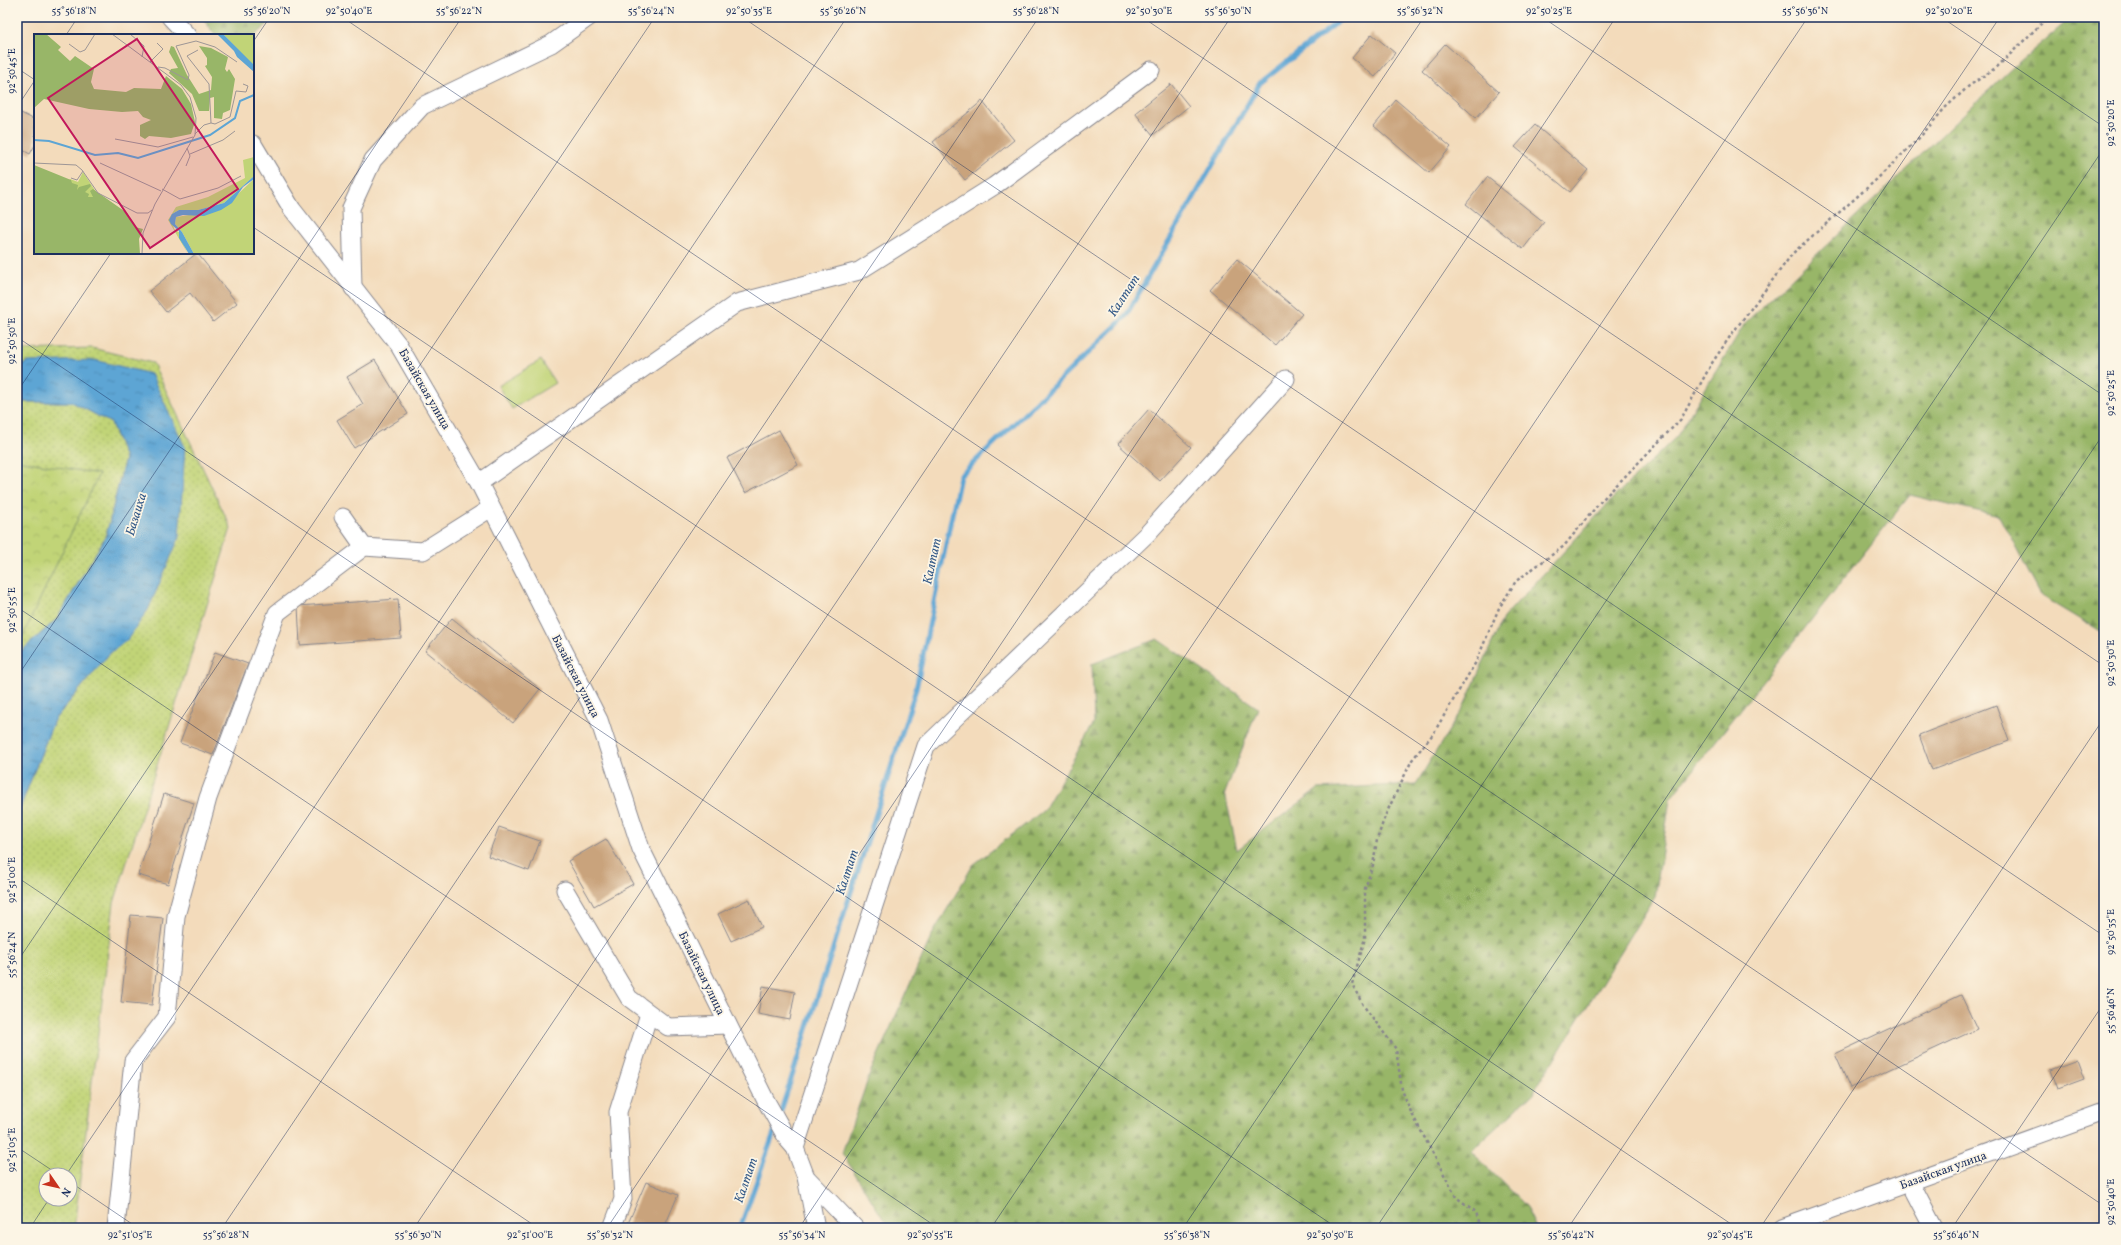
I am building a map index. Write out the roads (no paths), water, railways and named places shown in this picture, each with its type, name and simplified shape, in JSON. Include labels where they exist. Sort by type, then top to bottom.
[{"type":"street","points":[[170,17],[186,34]]},
{"type":"street","points":[[353,288],[351,208],[373,160],[422,106],[551,44],[588,17]]},
{"type":"street","points":[[479,483],[737,303],[859,271],[994,186],[1151,70]]},
{"type":"street","name":"Базайская улица","points":[[254,146],[292,209],[398,344],[479,483],[599,720],[641,849],[766,1101],[792,1144],[806,1177],[855,1228]]},
{"type":"street","points":[[792,1144],[926,746],[1148,532],[1286,379]]},
{"type":"street","points":[[116,1228],[133,1061],[167,1017],[176,916],[208,798],[277,613],[364,547],[423,551],[491,508]]},
{"type":"street","points":[[343,517],[364,547]]},
{"type":"street","points":[[565,890],[629,998],[668,1027],[728,1025]]},
{"type":"street","points":[[612,1228],[623,1199],[618,1112],[649,1014]]},
{"type":"street","name":"Базайская улица","points":[[1782,1228],[1809,1223],[1910,1182],[2104,1112]]},
{"type":"street","points":[[806,1177],[816,1228]]},
{"type":"street","points":[[1910,1182],[1934,1228]]},
{"type":"water","name":"Базаиха","points":[[95,360],[151,374],[185,447],[179,538],[148,610],[127,640],[109,654],[54,720],[17,816],[17,655],[57,619],[106,536],[125,458],[111,423],[72,402],[17,402],[17,369],[27,362]]},
{"type":"waterway","name":"Калтат","points":[[779,1117],[916,689],[960,476],[1125,317],[1260,83],[1344,17]]},
{"type":"waterway","name":"Калтат","points":[[740,1228],[776,1127]]}]
